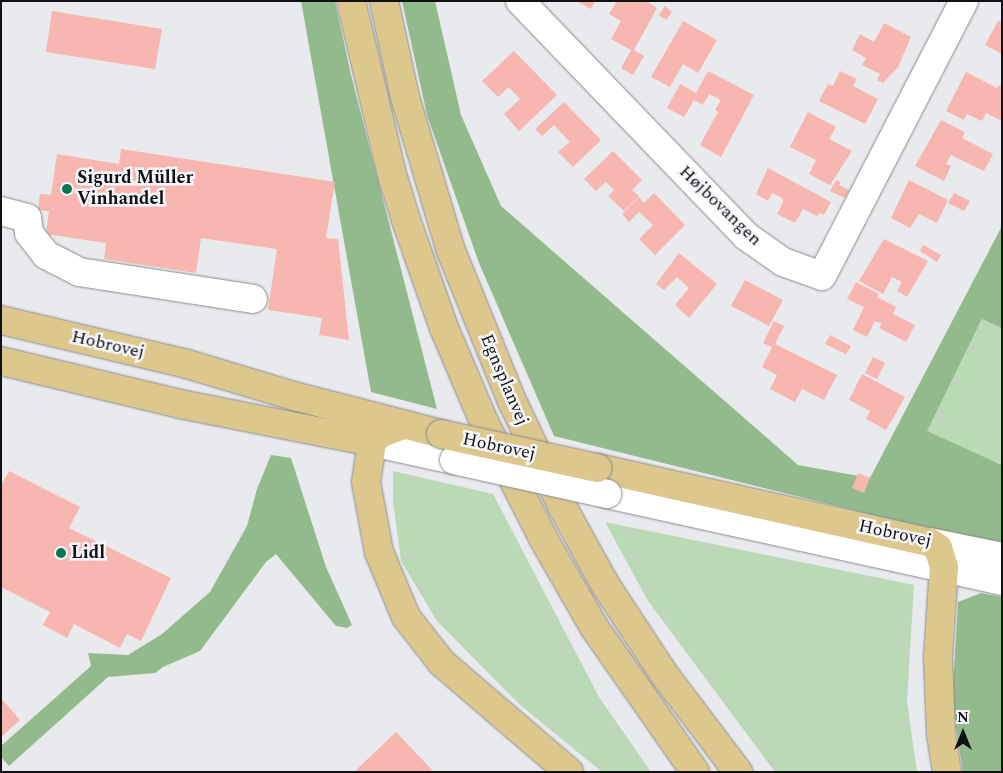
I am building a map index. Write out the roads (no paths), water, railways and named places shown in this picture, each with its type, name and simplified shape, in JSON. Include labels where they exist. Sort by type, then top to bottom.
[{"type":"main road","name":"Egnsplanvej","points":[[351,1],[403,212],[444,328],[485,424],[544,540],[594,627],[695,772]]},
{"type":"main road","name":"Egnsplanvej","points":[[384,1],[405,97],[451,252],[512,401],[563,508],[606,586],[664,674],[738,772]]},
{"type":"main road","name":"Hobrovej","points":[[1,320],[187,364],[294,396],[403,425],[597,468],[933,558]]},
{"type":"main road","points":[[1,337],[183,379],[294,396]]},
{"type":"main road","name":"Hobrovej","points":[[1,361],[180,404],[372,442]]},
{"type":"main road","points":[[403,425],[379,434],[372,442],[366,482],[379,552],[406,617],[442,662],[569,772]]},
{"type":"main road","points":[[933,558],[924,680],[928,740],[934,772]]},
{"type":"main road","points":[[933,558],[941,734],[947,772]]},
{"type":"street","name":"Højbovangen","points":[[520,1],[746,236],[783,262],[822,276],[964,1]]},
{"type":"street","points":[[1,211],[27,218],[29,232],[46,255],[79,272],[253,299]]},
{"type":"street","name":"Hobrovej","points":[[372,442],[607,494],[933,558],[1002,581]]},
{"type":"street","name":"Hobrovej","points":[[933,558],[1002,557]]},
{"type":"place","name":"Sigurd Müller Vinhandel","points":[[67,189]]},
{"type":"place","name":"Lidl","points":[[61,553]]}]
